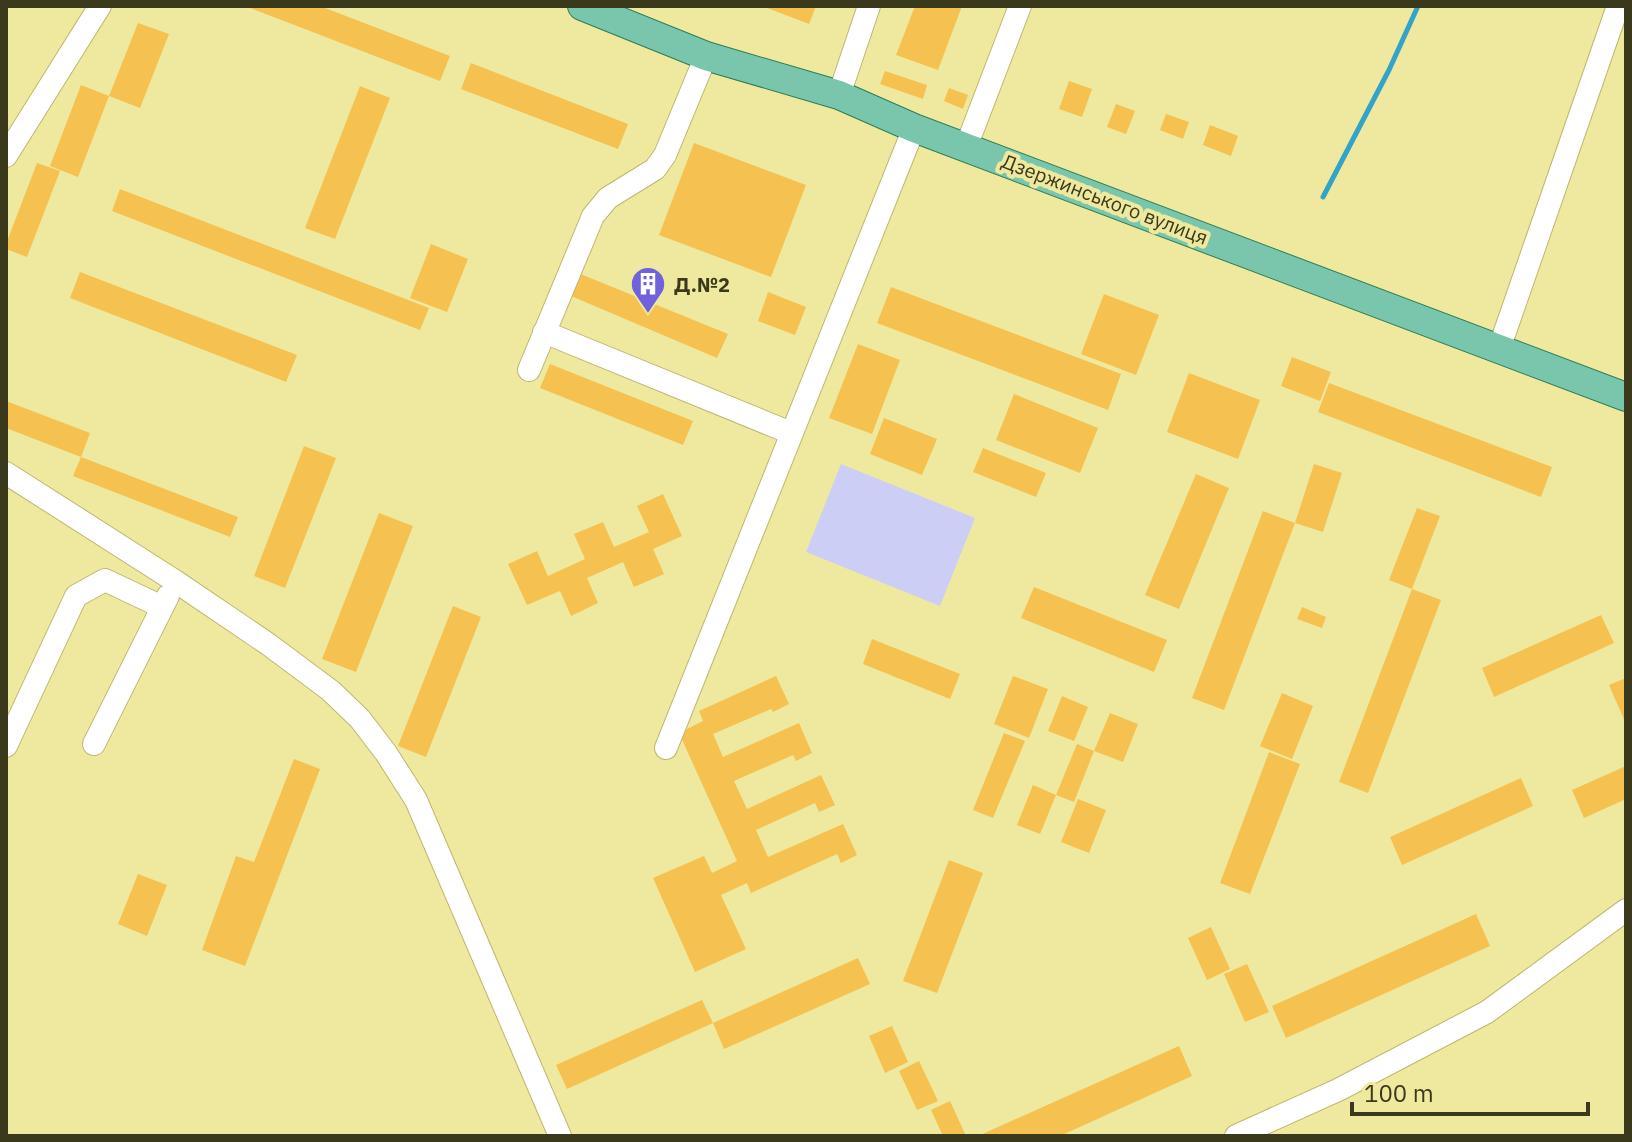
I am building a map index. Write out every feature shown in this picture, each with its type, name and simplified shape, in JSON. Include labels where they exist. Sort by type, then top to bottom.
[{"type":"main road","name":"Дзержинського вулиця","points":[[582,6],[706,56],[839,95],[914,128],[1626,397]]},
{"type":"street","points":[[6,156],[100,6]]},
{"type":"street","points":[[839,95],[869,6]]},
{"type":"street","points":[[966,147],[1020,6]]},
{"type":"street","points":[[1499,349],[1618,6]]},
{"type":"street","points":[[529,370],[593,216],[608,198],[655,169],[665,155],[706,56]]},
{"type":"street","points":[[666,748],[914,128]]},
{"type":"street","points":[[544,332],[791,433]]},
{"type":"street","points":[[6,473],[268,644],[331,691],[360,719],[416,800],[560,1136]]},
{"type":"street","points":[[6,746],[76,596],[105,580],[162,607]]},
{"type":"street","points":[[94,744],[175,581]]},
{"type":"street","points":[[1236,1136],[1338,1090],[1487,1012],[1626,910]]},
{"type":"shaded area","points":[[841,464],[975,518],[940,606],[806,552]]},
{"type":"building","points":[[245,6],[320,6],[450,56],[440,81]]},
{"type":"building","points":[[762,6],[816,6],[809,24]]},
{"type":"building","points":[[915,6],[962,6],[938,70],[896,55]]},
{"type":"building","points":[[138,23],[169,34],[140,108],[109,96]]},
{"type":"building","points":[[471,63],[628,124],[618,149],[461,89]]},
{"type":"building","points":[[885,71],[927,85],[923,99],[880,84]]},
{"type":"building","points":[[1069,81],[1092,89],[1082,117],[1059,109]]},
{"type":"building","points":[[81,85],[109,96],[78,177],[50,166]]},
{"type":"building","points":[[360,86],[390,98],[335,239],[305,228]]},
{"type":"building","points":[[949,88],[968,95],[963,109],[944,101]]},
{"type":"building","points":[[1116,104],[1135,111],[1126,134],[1107,127]]},
{"type":"building","points":[[1166,114],[1189,122],[1183,139],[1160,130]]},
{"type":"building","points":[[1210,125],[1238,136],[1231,156],[1203,145]]},
{"type":"building","points":[[694,143],[806,185],[771,277],[659,235]]},
{"type":"building","points":[[37,163],[60,171],[27,257],[6,249],[6,244]]},
{"type":"building","points":[[120,189],[429,308],[420,330],[112,211]]},
{"type":"building","points":[[431,244],[468,259],[447,312],[410,298]]},
{"type":"building","points":[[80,272],[297,355],[286,382],[70,298]]},
{"type":"building","name":"Д.№2","points":[[578,273],[728,334],[717,358],[571,296]]},
{"type":"building","points":[[891,287],[1121,374],[1108,410],[877,323]]},
{"type":"building","points":[[768,292],[806,307],[795,335],[758,321]]},
{"type":"building","points":[[1104,294],[1159,315],[1136,375],[1081,354]]},
{"type":"building","points":[[858,344],[900,360],[872,434],[829,418]]},
{"type":"building","points":[[1292,357],[1331,372],[1320,401],[1281,386]]},
{"type":"building","points":[[550,364],[693,421],[683,445],[540,388]]},
{"type":"building","points":[[1189,373],[1260,400],[1238,459],[1167,432]]},
{"type":"building","points":[[1329,383],[1552,467],[1541,497],[1318,412]]},
{"type":"building","points":[[1014,394],[1098,428],[1080,473],[996,440]]},
{"type":"building","points":[[6,401],[90,433],[81,457],[6,428]]},
{"type":"building","points":[[884,418],[937,439],[922,475],[870,454]]},
{"type":"building","points":[[304,446],[336,458],[285,588],[254,576]]},
{"type":"building","points":[[983,448],[1046,473],[1036,497],[973,472]]},
{"type":"building","points":[[81,457],[238,517],[230,537],[73,476]]},
{"type":"building","points":[[1314,464],[1342,473],[1323,532],[1295,523]]},
{"type":"building","points":[[1196,474],[1229,488],[1179,609],[1145,595]]},
{"type":"building","points":[[663,494],[682,536],[653,549],[664,574],[634,587],[623,562],[587,578],[598,603],[571,616],[560,591],[527,605],[508,564],[537,551],[548,576],[585,559],[574,534],[603,522],[614,547],[649,532],[637,506]]},
{"type":"building","points":[[1417,508],[1440,516],[1412,589],[1389,580]]},
{"type":"building","points":[[1263,511],[1295,523],[1224,710],[1192,698]]},
{"type":"building","points":[[379,513],[413,526],[356,672],[322,659]]},
{"type":"building","points":[[1034,587],[1167,640],[1154,672],[1021,618]]},
{"type":"building","points":[[1412,589],[1441,600],[1368,793],[1339,782]]},
{"type":"building","points":[[453,606],[481,617],[426,757],[398,746]]},
{"type":"building","points":[[1302,607],[1326,617],[1322,628],[1297,619]]},
{"type":"building","points":[[1601,615],[1614,643],[1494,697],[1482,668]]},
{"type":"building","points":[[872,639],[960,674],[950,699],[863,664]]},
{"type":"building","points":[[776,676],[789,704],[713,734],[723,757],[799,723],[812,753],[796,761],[793,755],[734,781],[747,809],[821,775],[835,805],[819,812],[815,803],[756,830],[768,857],[843,824],[857,855],[841,863],[837,854],[751,893],[747,883],[721,895],[746,949],[695,972],[653,878],[704,856],[712,873],[737,861],[679,733],[703,721],[699,711]]},
{"type":"building","points":[[1013,676],[1048,689],[1029,738],[994,724]]},
{"type":"building","points":[[1626,678],[1626,724],[1609,685]]},
{"type":"building","points":[[1282,693],[1313,706],[1292,759],[1260,746]]},
{"type":"building","points":[[1062,696],[1088,707],[1074,741],[1048,731]]},
{"type":"building","points":[[1110,713],[1138,724],[1123,762],[1094,751]]},
{"type":"building","points":[[1004,733],[1025,741],[993,818],[973,810]]},
{"type":"building","points":[[1077,744],[1094,751],[1074,802],[1056,795]]},
{"type":"building","points":[[1269,752],[1300,764],[1250,894],[1220,883]]},
{"type":"building","points":[[294,759],[320,769],[245,966],[202,950],[236,856],[254,862]]},
{"type":"building","points":[[1626,766],[1626,799],[1584,818],[1572,790]]},
{"type":"building","points":[[1521,778],[1533,806],[1402,865],[1390,837]]},
{"type":"building","points":[[1033,785],[1056,795],[1040,834],[1017,825]]},
{"type":"building","points":[[1078,799],[1106,810],[1089,853],[1061,842]]},
{"type":"building","points":[[949,860],[983,873],[937,993],[903,981]]},
{"type":"building","points":[[138,874],[167,885],[147,936],[118,924]]},
{"type":"building","points":[[1476,914],[1490,946],[1286,1038],[1272,1006]]},
{"type":"building","points":[[1211,927],[1230,969],[1207,980],[1188,938]]},
{"type":"building","points":[[858,958],[870,984],[724,1049],[713,1023]]},
{"type":"building","points":[[1247,964],[1269,1012],[1245,1022],[1224,974]]},
{"type":"building","points":[[702,1000],[713,1023],[567,1089],[556,1065]]},
{"type":"building","points":[[892,1026],[908,1062],[885,1073],[869,1036]]},
{"type":"building","points":[[1179,1046],[1192,1076],[1060,1136],[978,1136]]},
{"type":"building","points":[[919,1061],[938,1101],[917,1110],[899,1071]]},
{"type":"building","points":[[950,1101],[966,1136],[943,1136],[931,1110]]},
{"type":"waterway","points":[[1323,197],[1389,70],[1418,6]]},
{"type":"place","name":"Д.№2","points":[[648,315]]}]
